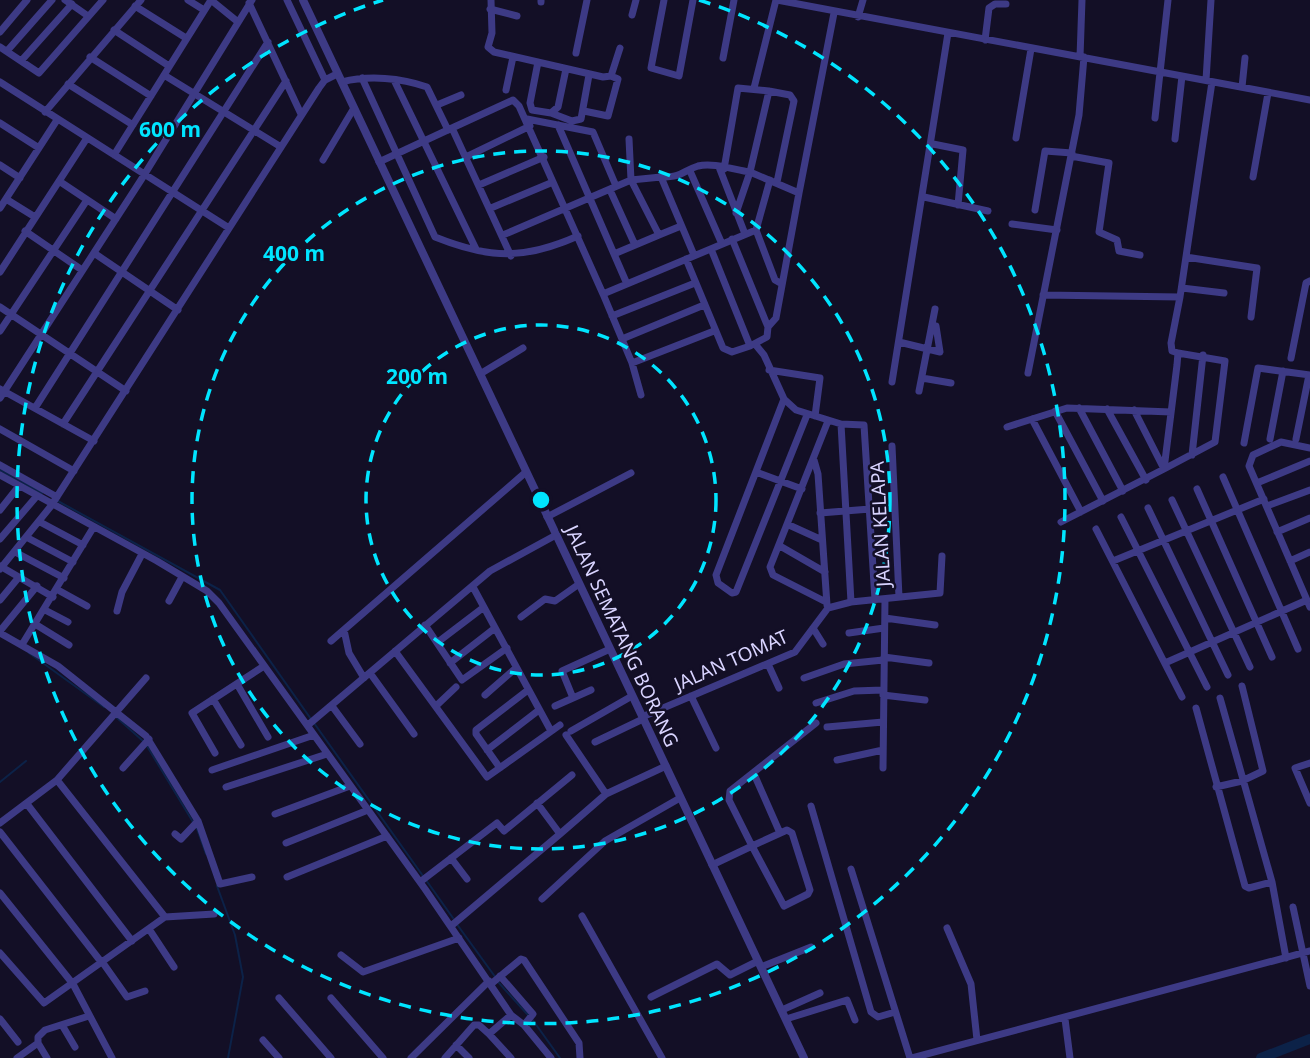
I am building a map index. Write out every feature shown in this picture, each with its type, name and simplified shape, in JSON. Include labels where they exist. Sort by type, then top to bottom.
[{"type":"street","points":[[0,33],[27,0]]},
{"type":"street","points":[[51,0],[3,49],[39,73],[102,0]]},
{"type":"street","points":[[188,0],[204,10]]},
{"type":"street","points":[[114,155],[211,0],[238,22]]},
{"type":"street","points":[[287,0],[324,80]]},
{"type":"street","name":"JALAN SEMATANG BORANG","points":[[303,0],[354,108],[420,230],[480,374],[526,472],[553,514],[556,535],[804,1058]]},
{"type":"street","points":[[491,0],[490,50],[589,75],[618,79],[608,116],[584,111]]},
{"type":"street","points":[[576,53],[587,0]]},
{"type":"street","points":[[632,15],[636,0]]},
{"type":"street","points":[[664,0],[651,68],[679,76],[693,0]]},
{"type":"street","points":[[723,58],[734,0]]},
{"type":"street","points":[[754,88],[777,0],[805,3],[858,17],[1310,100]]},
{"type":"street","points":[[858,17],[863,0]]},
{"type":"street","points":[[1028,373],[1071,155],[1082,57],[1082,0]]},
{"type":"street","points":[[1155,118],[1168,0]]},
{"type":"street","points":[[1061,522],[1146,480],[1216,440],[1226,364],[1221,358],[1172,351],[1171,343],[1181,297],[1209,81],[1211,0]]},
{"type":"street","points":[[94,441],[35,408],[1,393],[116,219],[251,1]]},
{"type":"street","points":[[251,1],[302,114]]},
{"type":"street","points":[[21,61],[68,2],[88,16]]},
{"type":"street","points":[[45,112],[138,3],[186,38]]},
{"type":"street","points":[[985,40],[989,8],[1006,4]]},
{"type":"street","points":[[490,9],[517,16]]},
{"type":"street","points":[[768,327],[776,318],[834,12]]},
{"type":"street","points":[[114,30],[169,66]]},
{"type":"street","points":[[892,383],[933,144],[948,33]]},
{"type":"street","points":[[35,408],[268,42]]},
{"type":"street","points":[[611,76],[620,48]]},
{"type":"street","points":[[1016,138],[1031,49]]},
{"type":"street","points":[[90,57],[151,96]]},
{"type":"street","points":[[506,90],[513,57]]},
{"type":"street","points":[[1242,87],[1245,58]]},
{"type":"street","points":[[538,62],[531,107],[539,112],[576,121],[584,111],[589,75]]},
{"type":"street","points":[[551,113],[558,107],[566,69]]},
{"type":"street","points":[[163,75],[281,146]]},
{"type":"street","points":[[1175,139],[1182,76]]},
{"type":"street","points":[[358,79],[394,156],[420,230],[476,249],[511,256],[528,254],[578,236]]},
{"type":"street","points":[[324,80],[394,80],[427,87],[466,157],[511,256]]},
{"type":"street","points":[[87,606],[1,568],[40,522],[94,441],[324,80]]},
{"type":"street","points":[[394,80],[476,249]]},
{"type":"street","points":[[63,424],[286,81]]},
{"type":"street","points":[[0,82],[229,228]]},
{"type":"street","points":[[68,84],[133,125]]},
{"type":"street","points":[[745,234],[722,168],[737,91],[741,87],[789,95],[794,101],[774,181],[756,230],[772,275],[782,284]]},
{"type":"street","points":[[736,213],[750,172],[769,92]]},
{"type":"street","points":[[1253,177],[1268,93]]},
{"type":"street","points":[[437,105],[461,95]]},
{"type":"street","points":[[382,161],[513,100],[528,122],[544,157],[552,182],[632,363],[641,395]]},
{"type":"street","points":[[323,160],[354,108]]},
{"type":"street","points":[[0,207],[57,120]]},
{"type":"street","points":[[466,157],[528,122],[593,132],[635,246]]},
{"type":"street","points":[[0,123],[39,148]]},
{"type":"street","points":[[558,125],[627,284]]},
{"type":"street","points":[[0,272],[87,138]]},
{"type":"street","points":[[629,139],[631,180],[659,235]]},
{"type":"street","points":[[933,144],[963,150],[958,205]]},
{"type":"street","points":[[1035,210],[1045,151],[1110,163],[1099,232],[1117,240],[1119,251],[1140,255]]},
{"type":"street","points":[[479,185],[544,157]]},
{"type":"street","points":[[0,165],[20,178]]},
{"type":"street","points":[[503,235],[590,200],[631,180],[678,177],[701,165],[750,172],[799,193]]},
{"type":"street","points":[[690,171],[722,244]]},
{"type":"street","points":[[661,177],[681,226],[695,283],[714,331],[726,350],[732,352],[767,337],[768,327],[732,239]]},
{"type":"street","points":[[59,181],[116,219]]},
{"type":"street","points":[[491,208],[552,182]]},
{"type":"street","points":[[924,197],[988,211]]},
{"type":"street","points":[[6,199],[35,217]]},
{"type":"street","points":[[0,331],[87,200]]},
{"type":"street","points":[[1012,224],[1057,230]]},
{"type":"street","points":[[614,254],[681,226]]},
{"type":"street","points":[[603,294],[756,230]]},
{"type":"street","points":[[25,231],[82,270]]},
{"type":"street","points":[[711,249],[753,345],[764,355],[784,399],[811,416],[841,424],[860,423],[864,427],[875,600]]},
{"type":"street","points":[[93,253],[178,310]]},
{"type":"street","points":[[1186,257],[1257,268],[1251,317]]},
{"type":"street","points":[[1290,358],[1306,283],[1310,281]]},
{"type":"street","points":[[612,316],[695,283]]},
{"type":"street","points":[[1182,288],[1224,293]]},
{"type":"street","points":[[1042,295],[1181,297]]},
{"type":"street","points":[[622,339],[705,305]]},
{"type":"street","points":[[0,307],[72,352],[125,391]]},
{"type":"street","points":[[919,391],[929,352],[935,309]]},
{"type":"street","points":[[900,342],[929,352],[941,351],[934,321]]},
{"type":"street","points":[[632,363],[714,331]]},
{"type":"street","points":[[480,374],[523,348]]},
{"type":"street","points":[[1164,469],[1178,353]]},
{"type":"street","points":[[1192,455],[1202,355]]},
{"type":"street","points":[[1244,443],[1258,368],[1309,375],[1296,439]]},
{"type":"street","points":[[769,370],[821,378],[811,416],[781,480],[736,592],[732,593],[718,583],[716,575],[784,399]]},
{"type":"street","points":[[1270,439],[1283,371]]},
{"type":"street","points":[[922,378],[951,383]]},
{"type":"street","points":[[1007,427],[1055,411],[1079,408],[1171,412]]},
{"type":"street","points":[[1079,408],[1123,491]]},
{"type":"street","points":[[1107,409],[1146,480]]},
{"type":"street","points":[[1134,410],[1164,469]]},
{"type":"street","points":[[1055,411],[1103,501]]},
{"type":"street","points":[[1032,419],[1081,512]]},
{"type":"street","points":[[828,421],[770,568],[773,575],[827,605],[940,593],[942,556]]},
{"type":"street","points":[[841,424],[851,602]]},
{"type":"street","points":[[0,429],[74,471]]},
{"type":"street","points":[[1165,663],[1282,611],[1308,604],[1249,466],[1253,455],[1281,442],[1310,448]]},
{"type":"street","name":"JALAN KELAPA","points":[[892,448],[900,597]]},
{"type":"street","points":[[814,460],[818,467],[827,605]]},
{"type":"street","points":[[1257,484],[1310,461]]},
{"type":"street","points":[[0,465],[93,528],[182,577],[219,603],[264,666],[311,723],[314,735],[387,836],[424,878],[455,923],[459,938],[494,980],[533,1014],[528,1022]]},
{"type":"street","points":[[331,641],[526,472]]},
{"type":"street","points":[[756,472],[802,489]]},
{"type":"street","points":[[553,514],[631,473]]},
{"type":"street","points":[[1223,477],[1298,649]]},
{"type":"street","points":[[1,478],[36,497],[54,501]]},
{"type":"street","points":[[0,510],[19,486]]},
{"type":"street","points":[[1197,489],[1272,657]]},
{"type":"street","points":[[1113,561],[1237,510],[1310,489]]},
{"type":"street","points":[[0,539],[36,497]]},
{"type":"street","points":[[1172,500],[1250,667]]},
{"type":"street","points":[[1148,508],[1228,675]]},
{"type":"street","points":[[820,513],[870,509]]},
{"type":"street","points":[[1121,517],[1207,687]]},
{"type":"street","points":[[1278,532],[1310,518]]},
{"type":"street","points":[[40,522],[83,545]]},
{"type":"street","points":[[789,525],[822,540]]},
{"type":"street","points":[[23,643],[56,593],[93,528]]},
{"type":"street","points":[[1096,529],[1182,697]]},
{"type":"street","points":[[311,723],[504,560],[556,535]]},
{"type":"street","points":[[28,538],[74,562]]},
{"type":"street","points":[[780,546],[825,572]]},
{"type":"street","points":[[15,552],[64,578]]},
{"type":"street","points":[[1290,562],[1310,552]]},
{"type":"street","points":[[117,611],[122,592],[142,554]]},
{"type":"street","points":[[0,600],[19,577]]},
{"type":"street","points":[[169,601],[182,577]]},
{"type":"street","points":[[1300,585],[1310,581]]},
{"type":"street","points":[[521,617],[546,598],[555,601],[579,584]]},
{"type":"street","points":[[37,586],[0,632],[23,643],[147,741],[195,824],[220,884],[252,877]]},
{"type":"street","points":[[473,587],[551,731]]},
{"type":"street","points":[[883,768],[885,599]]},
{"type":"street","name":"JALAN TOMAT","points":[[595,742],[691,696],[795,652],[827,605]]},
{"type":"street","points":[[438,642],[484,607]]},
{"type":"street","points":[[45,610],[68,622]]},
{"type":"street","points":[[885,618],[935,625]]},
{"type":"street","points":[[35,624],[69,645]]},
{"type":"street","points":[[425,625],[463,680],[507,648]]},
{"type":"street","points":[[450,663],[495,628]]},
{"type":"street","points":[[813,628],[823,644]]},
{"type":"street","points":[[849,633],[884,628]]},
{"type":"street","points":[[344,630],[347,649],[414,734]]},
{"type":"street","points":[[573,698],[562,671],[610,649]]},
{"type":"street","points":[[395,651],[487,777],[560,725]]},
{"type":"street","points":[[804,678],[844,664],[883,658],[929,663]]},
{"type":"street","points":[[768,664],[779,688]]},
{"type":"street","points":[[215,753],[192,715],[264,666]]},
{"type":"street","points":[[485,695],[516,668]]},
{"type":"street","points":[[0,823],[57,780],[146,678]]},
{"type":"street","points":[[237,684],[268,737]]},
{"type":"street","points":[[436,706],[456,687]]},
{"type":"street","points":[[1216,787],[1259,774],[1263,769],[1242,687]]},
{"type":"street","points":[[500,768],[476,730],[528,690]]},
{"type":"street","points":[[555,706],[591,690]]},
{"type":"street","points":[[816,703],[854,691],[925,699]]},
{"type":"street","points":[[606,794],[569,733],[632,696]]},
{"type":"street","points":[[691,696],[716,748]]},
{"type":"street","points":[[1220,698],[1272,882],[1286,957]]},
{"type":"street","points":[[213,699],[241,745]]},
{"type":"street","points":[[332,705],[360,744]]},
{"type":"street","points":[[1196,708],[1245,886],[1249,888],[1272,882]]},
{"type":"street","points":[[487,750],[539,710]]},
{"type":"street","points":[[827,727],[883,722]]},
{"type":"street","points":[[712,866],[752,846],[788,830],[792,833],[810,890],[808,894],[785,906],[781,905],[752,846],[728,795],[816,723]]},
{"type":"street","points":[[212,770],[314,735]]},
{"type":"street","points":[[123,768],[147,741]]},
{"type":"street","points":[[837,760],[883,750]]},
{"type":"street","points":[[226,787],[327,754]]},
{"type":"street","points":[[1310,763],[1296,768],[1310,803]]},
{"type":"street","points":[[455,923],[606,794],[666,766]]},
{"type":"street","points":[[754,774],[780,833]]},
{"type":"street","points":[[424,878],[497,822],[504,831],[572,775]]},
{"type":"street","points":[[57,780],[165,917]]},
{"type":"street","points":[[275,814],[350,786]]},
{"type":"street","points":[[542,899],[605,841],[680,798]]},
{"type":"street","points":[[537,803],[561,834]]},
{"type":"street","points":[[27,804],[132,941]]},
{"type":"street","points":[[811,806],[871,1012],[878,1017],[895,1012]]},
{"type":"street","points":[[286,843],[368,810]]},
{"type":"street","points":[[175,834],[181,839],[195,824]]},
{"type":"street","points":[[0,832],[124,995],[129,997],[145,991]]},
{"type":"street","points":[[287,877],[387,836]]},
{"type":"street","points":[[451,858],[467,879]]},
{"type":"street","points":[[851,869],[911,1058],[1065,1019],[1306,952]]},
{"type":"street","points":[[0,894],[73,984],[112,1058]]},
{"type":"street","points":[[1293,907],[1306,952],[1310,986]]},
{"type":"street","points":[[0,953],[42,1003],[73,984],[165,917],[214,914]]},
{"type":"street","points":[[582,916],[662,1058]]},
{"type":"street","points":[[947,928],[972,988],[977,1040]]},
{"type":"street","points":[[149,929],[174,967]]},
{"type":"street","points":[[341,955],[363,972],[459,938]]},
{"type":"street","points":[[651,997],[717,964],[730,975],[811,947]]},
{"type":"street","points":[[411,1058],[494,980],[521,959],[579,1043],[580,1058]]},
{"type":"street","points":[[494,980],[511,1014],[528,1022],[551,1058]]},
{"type":"street","points":[[784,1014],[820,993]]},
{"type":"street","points":[[279,998],[331,1058]]},
{"type":"street","points":[[331,998],[383,1058]]},
{"type":"street","points":[[784,1014],[847,1000],[855,1020]]},
{"type":"street","points":[[489,1034],[511,1014]]},
{"type":"street","points":[[17,1058],[38,1043],[41,1033],[89,1016]]},
{"type":"street","points":[[0,1019],[18,1042]]},
{"type":"street","points":[[1065,1019],[1070,1058]]},
{"type":"street","points":[[445,1058],[476,1024],[511,1058]]},
{"type":"street","points":[[62,1025],[75,1047]]},
{"type":"street","points":[[263,1040],[279,1058]]},
{"type":"street","points":[[38,1043],[47,1058]]},
{"type":"street","points":[[456,1045],[469,1058]]},
{"type":"waterway","points":[[0,470],[42,493]]},
{"type":"waterway","points":[[56,500],[220,590],[311,719]]},
{"type":"waterway","points":[[29,653],[104,707]]},
{"type":"waterway","points":[[116,717],[143,741]]},
{"type":"waterway","points":[[314,723],[423,876]]},
{"type":"waterway","points":[[147,746],[193,822]]},
{"type":"waterway","points":[[0,782],[26,761]]},
{"type":"waterway","points":[[196,826],[206,854]]},
{"type":"waterway","points":[[426,880],[453,918]]},
{"type":"waterway","points":[[217,886],[235,935],[243,977],[228,1058]]},
{"type":"waterway","points":[[456,923],[496,978]]},
{"type":"waterway","points":[[499,983],[528,1015]]},
{"type":"waterway","points":[[532,1019],[560,1058]]},
{"type":"waterway","points":[[1261,1058],[1310,1039]]}]
